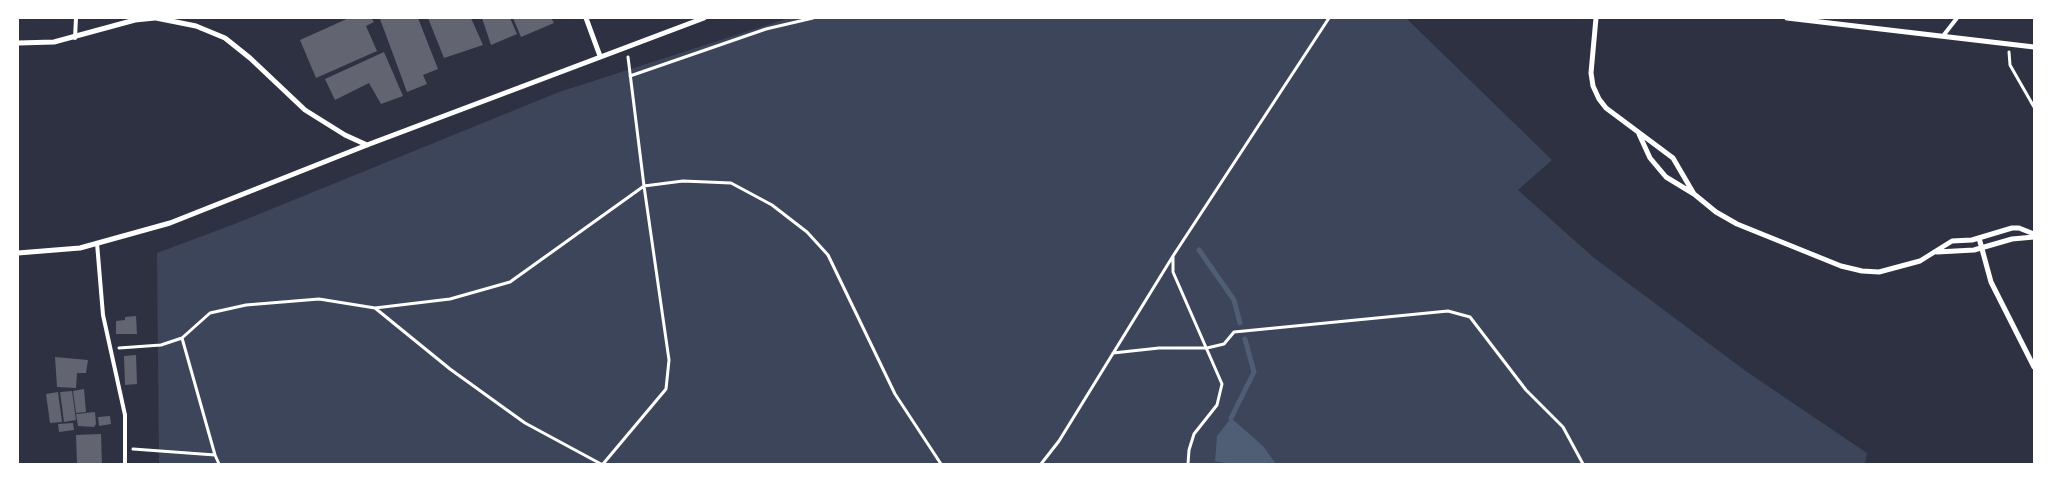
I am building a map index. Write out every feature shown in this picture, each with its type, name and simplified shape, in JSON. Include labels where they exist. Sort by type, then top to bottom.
[{"type":"street","points":[[18,43],[45,43],[75,38],[128,22],[156,18],[187,23],[225,38],[245,53],[304,110],[345,135],[367,145]]},
{"type":"street","points":[[586,18],[600,56]]},
{"type":"street","points":[[18,253],[60,251],[170,223],[367,145],[704,18]]},
{"type":"street","points":[[1596,18],[1592,65],[1593,86],[1606,108],[1673,158],[1694,194]]},
{"type":"street","points":[[1787,18],[2034,47]]},
{"type":"street","points":[[1640,134],[1657,167],[1666,177],[1694,194],[1716,212],[1737,224],[1841,266],[1862,271],[1879,272],[1898,268],[1937,252],[1952,241],[1979,238],[2012,228],[2019,228],[2034,236]]},
{"type":"street","points":[[1937,252],[1981,249],[2012,239],[2034,236]]},
{"type":"street","points":[[1979,238],[1991,282],[2034,367]]},
{"type":"lane","points":[[75,38],[76,18]]},
{"type":"lane","points":[[1943,36],[1957,18]]},
{"type":"lane","points":[[97,243],[100,290],[109,348],[125,415],[125,464]]},
{"type":"path","points":[[630,76],[766,29],[813,18]]},
{"type":"path","points":[[1041,464],[1059,441],[1173,256],[1329,18]]},
{"type":"path","points":[[2009,44],[2010,65],[2034,107]]},
{"type":"path","points":[[375,308],[450,369],[525,423],[602,464],[666,389],[669,360],[626,46]]},
{"type":"path","points":[[109,348],[161,345],[182,338],[210,313],[246,305],[319,299],[375,308],[450,299],[510,282],[644,186],[683,181],[731,183],[772,205],[807,232],[828,255],[895,394],[941,464]]},
{"type":"path","points":[[1173,256],[1172,272],[1222,384],[1217,405],[1194,434],[1189,450],[1188,464]]},
{"type":"path","points":[[1113,353],[1159,348],[1206,348],[1224,344],[1234,332],[1448,311],[1470,317],[1526,390],[1564,427],[1583,464]]},
{"type":"path","points":[[182,338],[218,464]]},
{"type":"path","points":[[125,448],[215,455]]},
{"type":"shaded area","points":[[789,18],[1406,18],[1552,160],[1518,190],[1593,257],[1747,372],[1867,453],[1865,464],[159,464],[157,253],[237,223],[559,92]]},
{"type":"shaded area","points":[[1231,418],[1263,446],[1276,464],[1229,464],[1215,461],[1217,436]]},
{"type":"building","points":[[349,18],[371,18],[374,22],[366,26],[377,51],[316,78],[300,40]]},
{"type":"building","points":[[418,18],[438,69],[423,75],[427,84],[407,92],[380,19]]},
{"type":"building","points":[[428,18],[471,18],[483,45],[444,58]]},
{"type":"building","points":[[482,18],[510,18],[517,34],[491,45]]},
{"type":"building","points":[[513,18],[551,18],[554,23],[521,37]]},
{"type":"building","points":[[384,52],[403,96],[381,104],[369,83],[335,100],[325,79]]},
{"type":"building","points":[[136,316],[137,334],[116,334],[116,321],[125,320],[125,317]]},
{"type":"building","points":[[136,355],[137,384],[125,385],[124,356]]},
{"type":"building","points":[[55,357],[88,360],[86,373],[77,373],[76,388],[57,387]]},
{"type":"building","points":[[84,389],[86,412],[76,413],[73,391]]},
{"type":"building","points":[[72,391],[76,420],[64,422],[60,392]]},
{"type":"building","points":[[58,392],[62,422],[50,423],[46,394]]},
{"type":"building","points":[[95,412],[96,424],[94,427],[78,426],[76,414]]},
{"type":"building","points":[[110,416],[111,424],[99,426],[98,417]]},
{"type":"building","points":[[73,423],[74,430],[59,432],[58,424]]},
{"type":"building","points":[[101,434],[102,464],[77,464],[76,435]]},
{"type":"waterway","points":[[1199,250],[1234,300],[1240,323]]},
{"type":"waterway","points":[[1231,418],[1254,372],[1245,339]]}]
